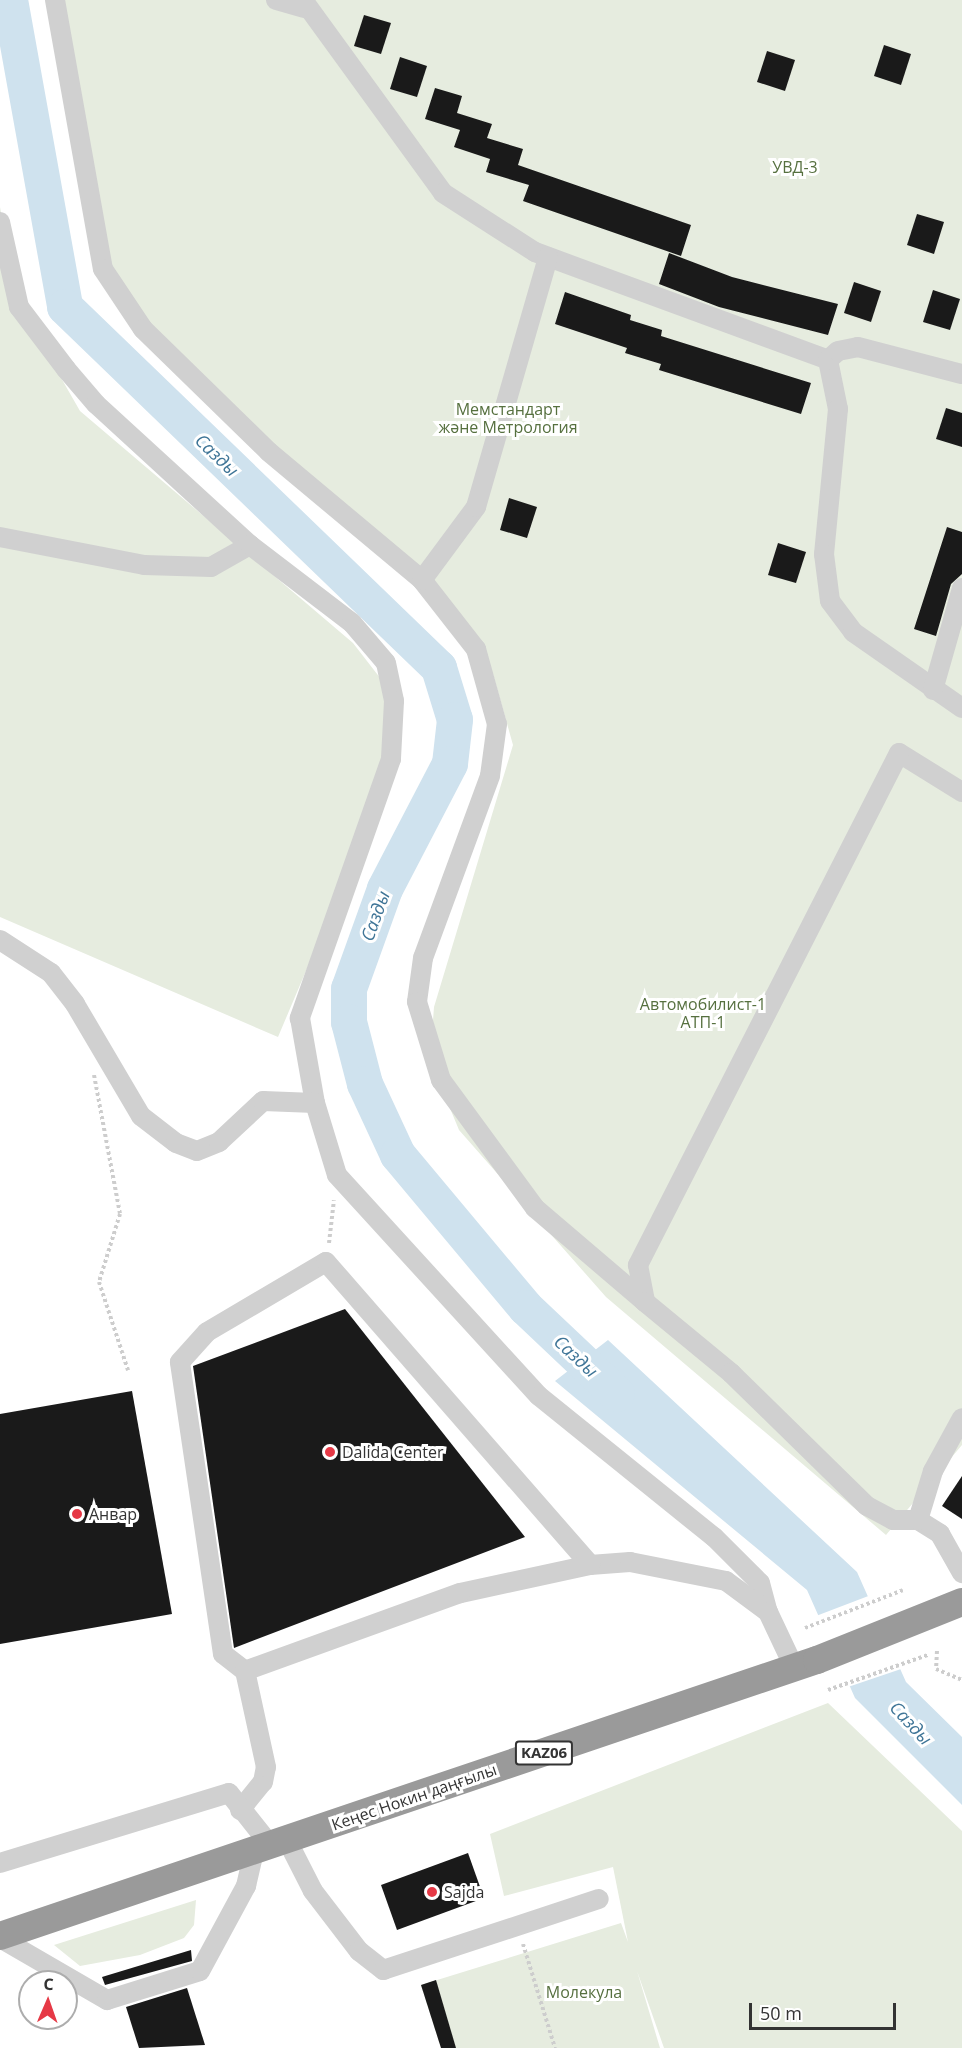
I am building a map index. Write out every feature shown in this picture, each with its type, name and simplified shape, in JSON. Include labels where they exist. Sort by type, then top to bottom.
[{"type":"highway","name":"Кеңес Нокин даңғылы","points":[[0,1937],[806,1664],[962,1602]]},
{"type":"street","points":[[55,0],[103,269],[143,329],[219,403],[422,580],[476,649],[496,724],[490,776],[423,958],[417,1002],[441,1080],[535,1208],[731,1373],[867,1506],[893,1520],[918,1520],[940,1534],[962,1573]]},
{"type":"street","points":[[276,0],[304,4],[443,193],[548,257],[828,360]]},
{"type":"street","points":[[0,222],[19,307],[66,369],[250,545],[352,623],[386,663],[394,701],[391,759],[300,1018],[315,1103],[337,1175],[539,1396],[714,1537],[760,1583],[768,1612]]},
{"type":"street","points":[[422,580],[476,507],[548,257]]},
{"type":"street","points":[[828,360],[838,351],[858,346],[962,374]]},
{"type":"street","points":[[828,360],[838,409],[825,586],[853,632],[933,690],[962,708]]},
{"type":"street","points":[[0,537],[144,565],[211,567],[250,545]]},
{"type":"street","points":[[933,690],[962,588]]},
{"type":"street","points":[[645,1302],[638,1265],[898,753],[962,792]]},
{"type":"street","points":[[0,940],[51,973],[75,1004],[141,1116],[176,1143],[197,1151],[219,1142],[263,1101],[315,1103]]},
{"type":"street","points":[[240,1810],[263,1782],[266,1767],[245,1671],[223,1654],[180,1362],[207,1332],[326,1262],[590,1565]]},
{"type":"street","points":[[918,1520],[933,1471],[962,1418]]},
{"type":"street","points":[[245,1671],[460,1593],[590,1565],[630,1562],[726,1581],[768,1612],[806,1664]]},
{"type":"street","points":[[0,1863],[229,1793],[270,1846],[313,1891],[359,1951],[383,1970],[599,1899]]},
{"type":"street","points":[[0,1937],[107,2000],[200,1971],[270,1846]]},
{"type":"path","points":[[93,1071],[120,1214],[99,1282],[128,1370]]},
{"type":"path","points":[[326,1262],[337,1175]]},
{"type":"path","points":[[805,1628],[903,1590]]},
{"type":"path","points":[[937,1651],[936,1669],[962,1680]]},
{"type":"path","points":[[828,1690],[928,1655]]},
{"type":"path","points":[[518,1926],[555,2048]]},
{"type":"green space","points":[[60,0],[962,0],[962,1445],[886,1535],[606,1297],[459,1130],[430,1060],[434,1007],[513,745],[493,674],[453,610],[127,322],[104,244]]},
{"type":"green space","points":[[0,207],[17,301],[80,411],[353,643],[391,692],[385,784],[278,1037],[0,917]]},
{"type":"green space","name":"Молекула","points":[[828,1703],[962,1831],[962,2048],[664,2048],[637,1971],[660,2048],[441,2048],[421,1985],[621,1923],[628,1942],[613,1867],[504,1896],[490,1834]]},
{"type":"green space","points":[[196,1900],[194,1925],[184,1938],[140,1955],[80,1966],[54,1945]]},
{"type":"water","points":[[608,1340],[857,1572],[906,1682],[962,1737],[962,1805],[855,1698],[807,1590],[555,1381]]},
{"type":"pier","points":[[871,1595],[904,1668],[848,1687],[816,1616]]},
{"type":"building","points":[[364,15],[391,23],[381,54],[354,46]]},
{"type":"building","points":[[884,45],[911,54],[901,85],[874,76]]},
{"type":"building","points":[[767,51],[795,60],[785,91],[757,82]]},
{"type":"building","points":[[400,57],[427,66],[417,97],[390,89]]},
{"type":"building","points":[[435,88],[462,96],[457,113],[492,124],[487,138],[523,149],[518,165],[691,225],[681,256],[523,201],[529,185],[486,172],[490,159],[454,147],[460,130],[425,119]]},
{"type":"building","points":[[917,214],[944,222],[934,254],[907,245]]},
{"type":"building","points":[[669,253],[732,277],[838,304],[828,335],[719,307],[659,284]]},
{"type":"building","points":[[854,282],[881,291],[871,322],[844,313]]},
{"type":"building","points":[[933,290],[960,299],[950,330],[923,322]]},
{"type":"building","points":[[565,292],[631,315],[630,320],[662,330],[661,336],[811,383],[801,414],[659,370],[661,364],[625,353],[627,348],[555,324]]},
{"type":"building","points":[[946,408],[962,413],[962,447],[936,439]]},
{"type":"building","points":[[509,498],[537,507],[527,538],[500,530]]},
{"type":"building","points":[[947,527],[962,532],[962,574],[951,584],[936,636],[914,629]]},
{"type":"building","points":[[778,543],[806,552],[796,583],[768,575]]},
{"type":"building","name":"Dalida Center","points":[[345,1309],[525,1537],[234,1648],[193,1366]]},
{"type":"building","name":"Анвар","points":[[132,1391],[172,1614],[0,1644],[0,1414]]},
{"type":"building","points":[[962,1476],[962,1519],[942,1506]]},
{"type":"building","name":"Sajda","points":[[468,1853],[484,1898],[397,1930],[381,1885]]},
{"type":"building","points":[[191,1950],[192,1961],[105,1985],[102,1977]]},
{"type":"building","points":[[436,1980],[456,2048],[441,2048],[421,1985]]},
{"type":"building","points":[[187,1988],[205,2045],[139,2048],[126,2007]]},
{"type":"waterway","name":"Сазды","points":[[10,0],[65,307],[439,668],[455,720],[450,764],[385,889],[349,989],[349,1022],[365,1084],[398,1155],[526,1308],[617,1394]]},
{"type":"place","name":"Dalida Center","points":[[330,1452]]},
{"type":"place","name":"Анвар","points":[[77,1514]]},
{"type":"place","name":"Sajda","points":[[432,1892]]},
{"type":"park label","name":"УВД-3","points":[[795,167]]},
{"type":"park label","name":"Мемстандарт және Метрология","points":[[508,418]]},
{"type":"park label","name":"Автомобилист-1 АТП-1","points":[[703,1013]]}]
